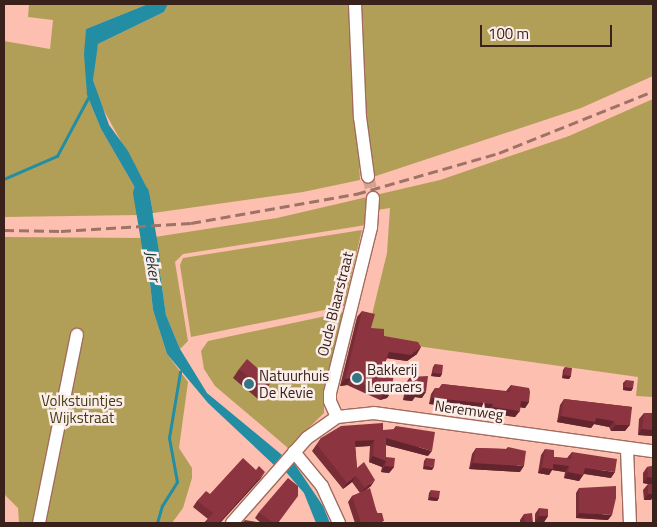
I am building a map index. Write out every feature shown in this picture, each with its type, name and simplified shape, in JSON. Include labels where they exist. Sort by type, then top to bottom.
[{"type":"street","points":[[355,4],[360,118],[368,176]]},
{"type":"street","name":"Oude Blaarstraat","points":[[338,417],[330,393],[370,227],[373,198]]},
{"type":"street","points":[[39,523],[77,335]]},
{"type":"street","name":"Neremweg","points":[[236,522],[278,470],[317,429],[338,417],[374,413],[627,450],[653,451]]},
{"type":"street","points":[[627,450],[630,523]]},
{"type":"street","points":[[292,455],[322,486],[340,523]]},
{"type":"green space","points":[[29,4],[148,4],[86,29],[87,95],[101,129],[134,186],[139,215],[4,217],[4,41],[50,49],[53,20],[28,17]]},
{"type":"green space","points":[[168,4],[653,4],[653,76],[581,108],[373,177],[363,77],[355,77],[360,180],[303,192],[153,213],[149,192],[102,107],[93,80],[94,61],[98,44],[164,12]]},
{"type":"green space","points":[[653,99],[653,397],[636,396],[638,377],[381,341],[368,331],[387,253],[390,208],[377,210],[366,225],[183,254],[175,262],[188,341],[180,349],[166,315],[155,237],[277,218],[440,180],[569,136]]},
{"type":"green space","points":[[362,230],[344,306],[191,337],[180,265],[183,258]]},
{"type":"green space","name":"Volkstuintjes Wijkstraat","points":[[4,237],[145,238],[153,310],[167,354],[188,382],[179,448],[192,468],[192,478],[183,508],[172,523],[19,523],[18,508],[4,494]]},
{"type":"green space","points":[[345,312],[324,397],[324,413],[288,448],[215,386],[204,369],[201,351],[208,341]]},
{"type":"water","points":[[148,4],[168,4],[164,12],[98,44],[93,80],[109,125],[128,151],[149,192],[153,213],[139,215],[134,186],[101,129],[87,95],[84,54],[86,29]]},
{"type":"water","points":[[155,237],[166,315],[180,349],[207,393],[282,455],[274,465],[208,403],[167,354],[153,310],[145,238]]},
{"type":"water","points":[[294,463],[323,506],[330,523],[316,523],[304,493],[286,472]]},
{"type":"building","points":[[362,311],[375,314],[371,328],[384,329],[384,336],[418,342],[421,347],[411,355],[389,352],[382,371],[394,374],[391,392],[384,394],[351,378],[345,379]]},
{"type":"building","points":[[247,359],[272,381],[265,390],[239,369]]},
{"type":"building","points":[[435,364],[443,365],[442,374],[433,373]]},
{"type":"building","points":[[565,367],[572,368],[571,376],[564,375]]},
{"type":"building","points":[[428,376],[426,392],[417,390],[416,395],[408,394],[410,377]]},
{"type":"building","points":[[626,380],[634,381],[633,388],[625,387]]},
{"type":"building","points":[[442,384],[510,392],[511,385],[529,388],[529,402],[521,401],[520,411],[493,407],[493,404],[433,398],[435,388],[441,388]]},
{"type":"building","points":[[564,399],[632,407],[630,425],[616,425],[614,421],[596,418],[595,422],[561,416]]},
{"type":"building","points":[[644,413],[653,413],[653,430],[642,429]]},
{"type":"building","points":[[383,423],[383,430],[395,429],[396,426],[435,432],[432,451],[386,438],[386,457],[395,458],[394,467],[385,466],[386,461],[373,456],[374,440],[355,441],[357,468],[364,462],[375,480],[365,488],[356,476],[347,483],[317,445],[321,438],[341,426]]},
{"type":"building","points":[[508,447],[526,451],[524,466],[473,463],[476,448],[508,449]]},
{"type":"building","points":[[545,449],[554,450],[554,457],[571,459],[572,452],[617,459],[615,472],[585,468],[583,475],[568,472],[569,466],[553,464],[553,469],[542,468]]},
{"type":"building","points":[[243,458],[256,470],[259,466],[265,472],[219,523],[204,523],[213,513],[197,501],[206,491],[210,494]]},
{"type":"building","points":[[426,458],[435,459],[434,467],[425,466]]},
{"type":"building","points":[[653,466],[653,478],[648,477],[647,467]]},
{"type":"building","points":[[288,478],[298,486],[298,496],[278,523],[273,523],[259,512]]},
{"type":"building","points":[[648,484],[653,484],[653,494],[648,494]]},
{"type":"building","points":[[616,486],[616,498],[612,515],[579,513],[579,488]]},
{"type":"building","points":[[370,488],[377,513],[382,513],[384,521],[361,523],[352,496]]},
{"type":"building","points":[[431,490],[440,491],[439,498],[431,497]]},
{"type":"building","points":[[539,508],[548,509],[548,516],[539,516]]},
{"type":"building","points":[[532,513],[533,523],[525,523],[524,514]]},
{"type":"building","points":[[245,520],[263,523],[242,523]]},
{"type":"waterway","points":[[4,179],[57,156],[89,96]]},
{"type":"waterway","name":"Jeker","points":[[141,193],[152,258]]},
{"type":"waterway","points":[[157,523],[162,506],[177,482],[169,438],[180,372]]},
{"type":"tunnel","points":[[368,176],[373,198]]},
{"type":"railway","points":[[4,230],[61,231],[191,223],[356,194],[499,153],[653,91]]},
{"type":"place","name":"Bakkerij Leuraers","points":[[357,378]]},
{"type":"place","name":"Natuurhuis De Kevie","points":[[249,384]]}]
